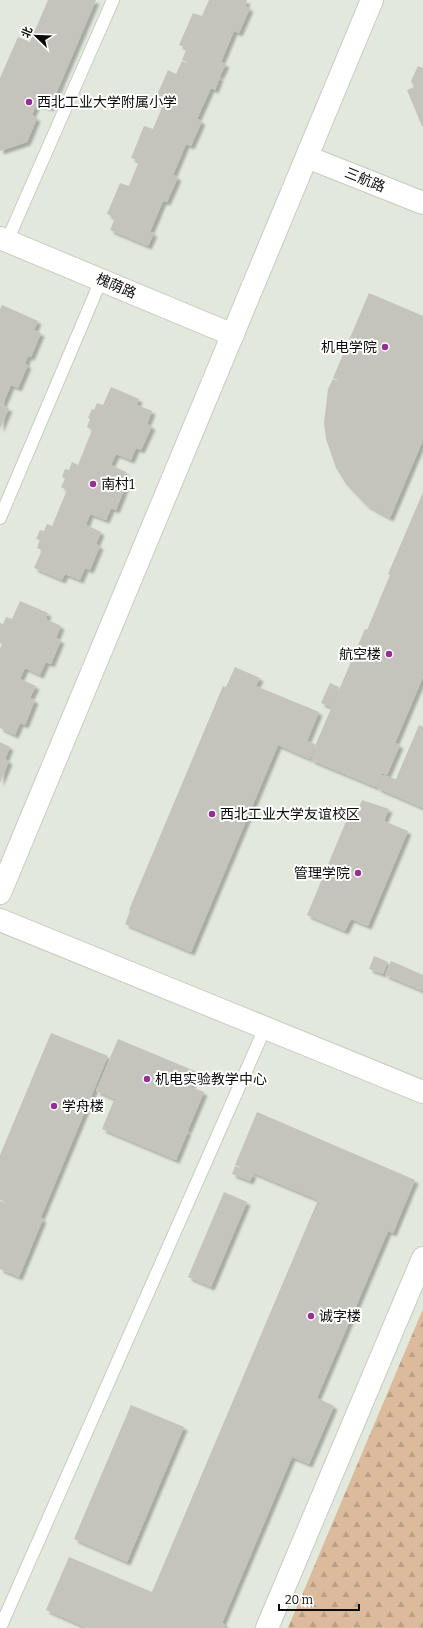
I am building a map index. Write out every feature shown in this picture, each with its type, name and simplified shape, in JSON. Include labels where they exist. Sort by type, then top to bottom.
[{"type":"street","points":[[0,893],[372,0]]},
{"type":"street","name":"三航路","points":[[307,157],[423,203]]},
{"type":"street","name":"槐荫路","points":[[3,239],[233,335]]},
{"type":"street","points":[[0,920],[423,1092]]},
{"type":"street","points":[[267,1628],[423,1258]]},
{"type":"lane","points":[[3,239],[113,0]]},
{"type":"lane","points":[[0,518],[101,280]]},
{"type":"lane","points":[[0,1628],[264,1028]]},
{"type":"shaded area","name":"西北工业大学友谊校区","points":[[0,0],[423,0],[423,1628],[0,1628]]},
{"type":"green space","points":[[423,1309],[423,1628],[288,1628]]},
{"type":"building","name":"西北工业大学附属小学","points":[[48,0],[96,0],[50,108],[37,103],[32,115],[37,118],[27,142],[0,151],[0,78],[18,37],[30,42]]},
{"type":"building","points":[[209,0],[247,0],[245,6],[250,8],[239,33],[234,31],[221,62],[226,64],[220,76],[182,60],[187,48],[179,45],[193,13],[202,16]]},
{"type":"building","points":[[182,61],[220,77],[215,90],[211,88],[197,119],[202,121],[191,146],[186,144],[173,175],[178,177],[167,202],[163,201],[150,232],[154,233],[148,246],[110,230],[115,218],[107,214],[120,183],[129,186],[139,161],[131,158],[144,126],[153,129],[163,105],[154,102],[168,70],[176,74]]},
{"type":"building","points":[[418,66],[423,68],[423,126],[407,90],[414,87],[411,81]]},
{"type":"building","name":"机电学院","points":[[369,293],[423,316],[423,416],[333,378]]},
{"type":"building","points":[[2,305],[38,321],[34,330],[41,333],[31,357],[28,356],[25,364],[28,365],[18,388],[11,385],[2,406],[9,408],[0,429],[0,309]]},
{"type":"building","points":[[333,379],[423,417],[423,440],[390,518],[366,505],[346,484],[336,468],[326,439],[324,423],[328,389]]},
{"type":"building","name":"南村1","points":[[111,387],[139,399],[137,405],[152,411],[147,424],[152,426],[141,450],[136,448],[131,460],[116,454],[111,465],[126,472],[121,483],[126,485],[116,510],[111,508],[106,520],[90,514],[86,525],[101,532],[96,544],[100,546],[90,570],[85,568],[80,580],[65,574],[62,580],[34,568],[42,550],[37,548],[40,540],[36,539],[40,530],[44,531],[47,524],[52,526],[67,490],[61,487],[65,479],[62,477],[65,469],[69,470],[72,462],[78,465],[92,430],[87,427],[90,419],[88,418],[92,409],[94,410],[97,403],[103,405]]},
{"type":"building","name":"航空楼","points":[[423,492],[423,677],[395,743],[400,745],[387,775],[382,773],[376,787],[311,760],[317,747],[315,746],[365,629],[367,630],[390,575],[388,574]]},
{"type":"building","points":[[20,601],[48,613],[46,619],[61,626],[56,638],[61,640],[51,664],[46,662],[40,675],[25,668],[20,679],[36,686],[30,698],[35,700],[25,725],[20,723],[15,735],[0,728],[0,649],[2,644],[0,643],[0,623],[3,624],[6,617],[12,619]]},
{"type":"building","points":[[235,667],[260,678],[256,686],[319,712],[307,741],[315,744],[314,746],[316,747],[310,759],[278,745],[191,952],[125,924],[130,911],[129,910],[223,686],[226,687]]},
{"type":"building","points":[[330,683],[339,687],[331,707],[321,703]]},
{"type":"building","points":[[419,725],[423,727],[423,808],[377,788],[382,775],[396,779]]},
{"type":"building","points":[[0,742],[10,747],[5,759],[9,761],[0,783]]},
{"type":"building","name":"管理学院","points":[[362,800],[389,809],[384,821],[408,831],[368,926],[351,919],[345,931],[307,915],[352,807],[358,809]]},
{"type":"building","points":[[374,956],[388,962],[383,974],[369,969]]},
{"type":"building","points":[[391,961],[423,975],[423,991],[385,975]]},
{"type":"building","name":"学舟楼","points":[[51,1033],[108,1056],[41,1217],[0,1200],[0,1155]]},
{"type":"building","name":"机电实验教学中心","points":[[118,1039],[197,1072],[191,1087],[204,1092],[188,1130],[96,1091]]},
{"type":"building","points":[[114,1100],[188,1131],[176,1160],[102,1129]]},
{"type":"building","name":"诚字楼","points":[[257,1112],[415,1180],[393,1233],[388,1231],[317,1398],[334,1406],[309,1464],[292,1457],[222,1623],[225,1625],[224,1628],[87,1628],[46,1610],[69,1557],[152,1592],[318,1200],[235,1165]]},
{"type":"building","points":[[235,1166],[253,1174],[250,1181],[232,1174]]},
{"type":"building","points":[[224,1192],[247,1202],[211,1287],[188,1277]]},
{"type":"building","points":[[0,1201],[43,1219],[19,1277],[0,1269]]},
{"type":"building","points":[[131,1405],[184,1427],[127,1562],[74,1539]]},
{"type":"place","name":"西北工业大学附属小学","points":[[29,102]]},
{"type":"place","name":"机电学院","points":[[385,347]]},
{"type":"place","name":"南村1","points":[[93,484]]},
{"type":"place","name":"航空楼","points":[[389,654]]},
{"type":"place","name":"西北工业大学友谊校区","points":[[212,814]]},
{"type":"place","name":"管理学院","points":[[358,873]]},
{"type":"place","name":"机电实验教学中心","points":[[147,1079]]},
{"type":"place","name":"学舟楼","points":[[54,1106]]},
{"type":"place","name":"诚字楼","points":[[311,1316]]}]
